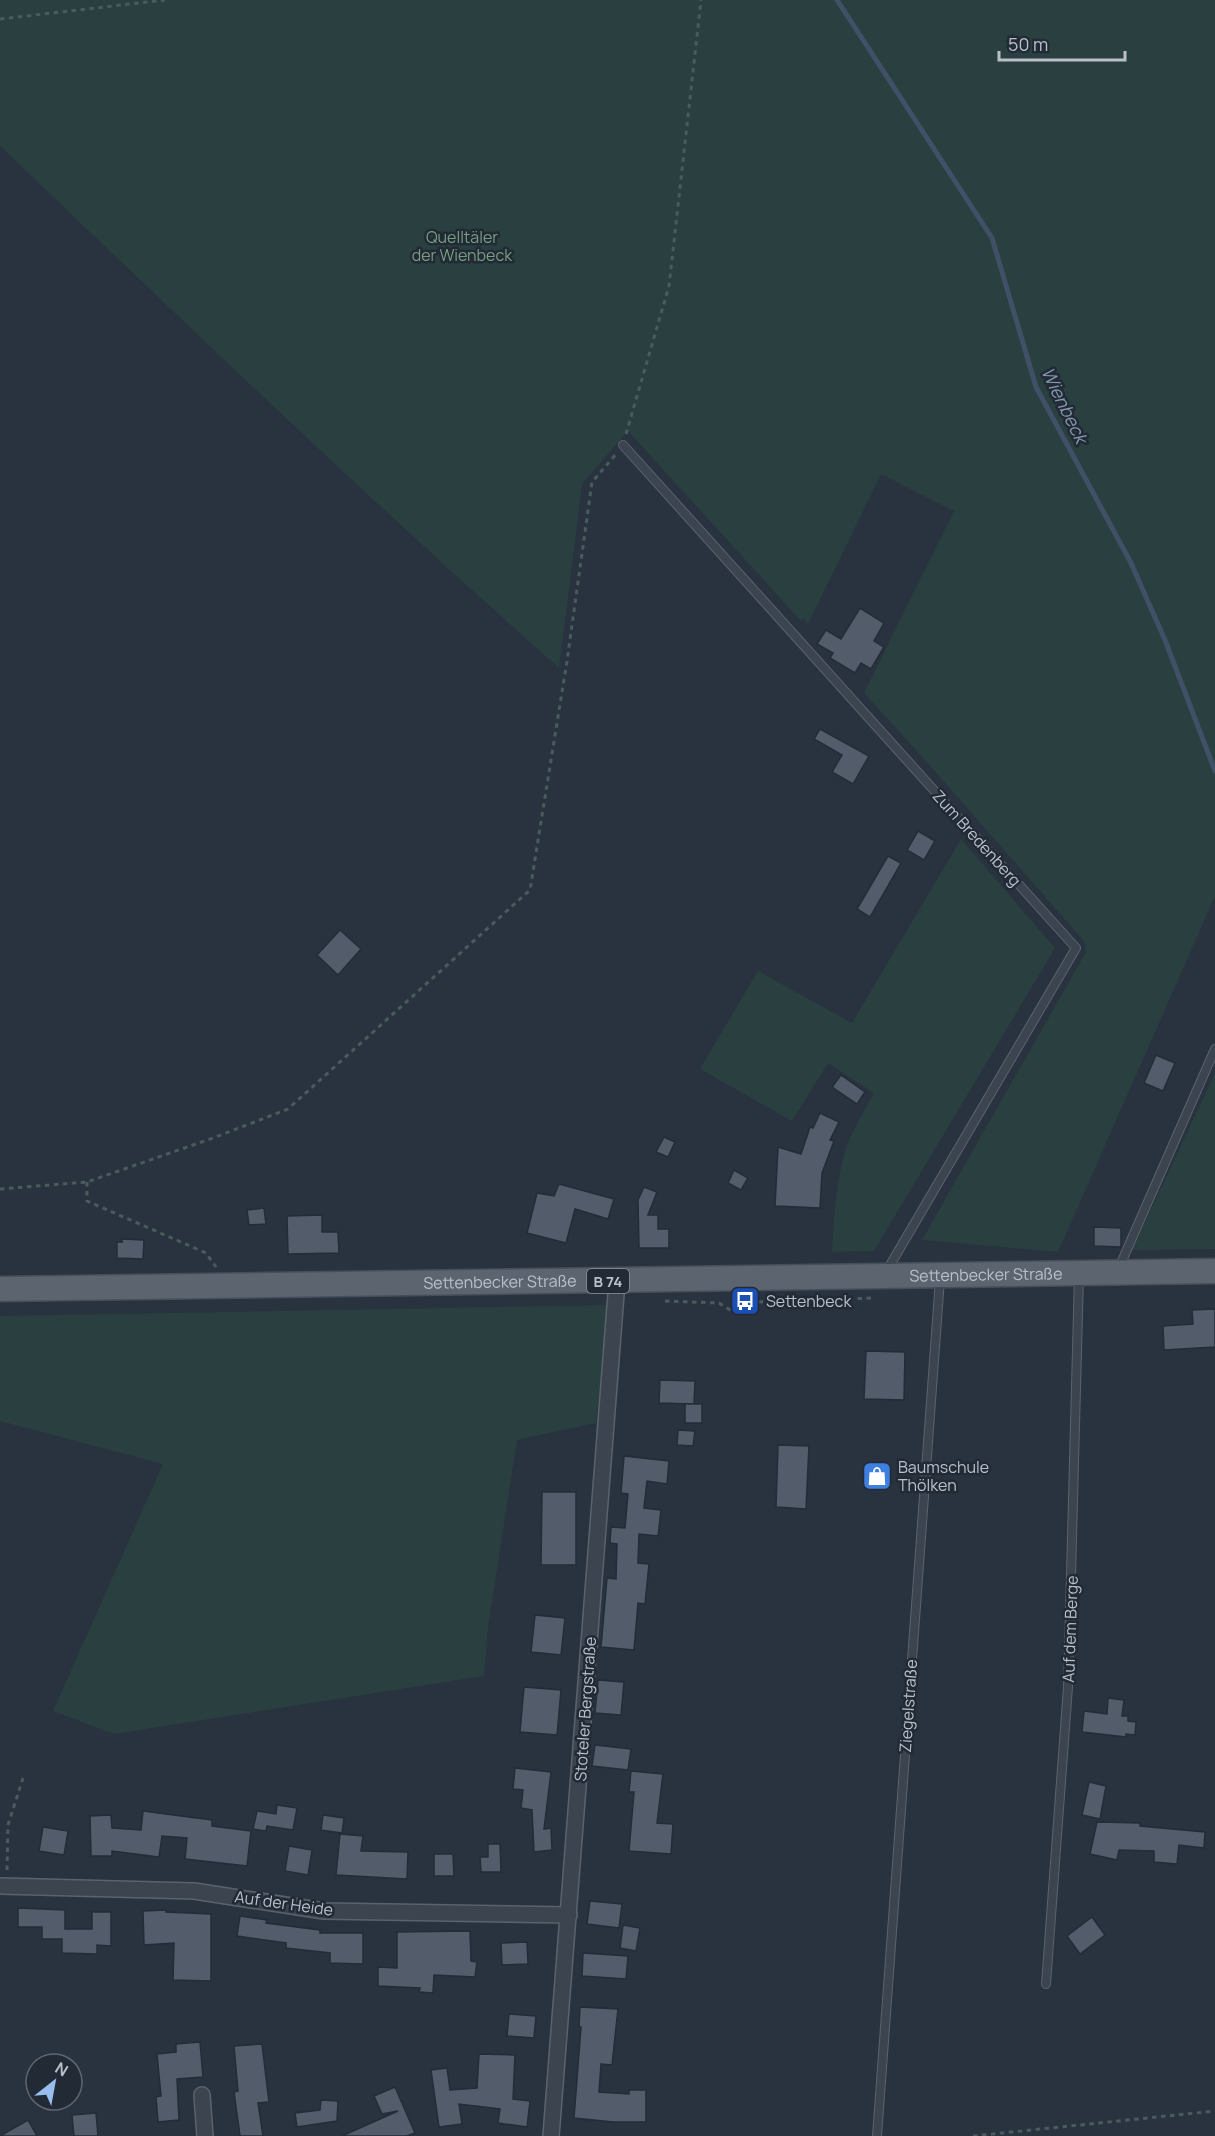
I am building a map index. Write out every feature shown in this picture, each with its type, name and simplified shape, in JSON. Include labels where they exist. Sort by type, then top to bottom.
[{"type":"main road","name":"Settenbecker Straße","points":[[0,1289],[1215,1271]]},
{"type":"street","name":"Stoteler Bergstraße","points":[[551,2136],[617,1281]]},
{"type":"street","name":"Auf der Heide","points":[[3,1886],[194,1891],[324,1911],[569,1915]]},
{"type":"street","points":[[202,2095],[205,2136]]},
{"type":"lane","name":"Zum Bredenberg","points":[[623,445],[1076,948],[882,1277]]},
{"type":"lane","points":[[1116,1273],[1215,1049]]},
{"type":"lane","name":"Auf dem Berge","points":[[1046,1984],[1068,1687],[1079,1273]]},
{"type":"lane","name":"Ziegelstraße","points":[[877,2136],[940,1276]]},
{"type":"path","points":[[0,19],[165,0]]},
{"type":"path","points":[[0,1189],[87,1182],[288,1109],[530,890],[567,661],[592,482],[623,445],[669,286],[701,0]]},
{"type":"path","points":[[87,1182],[87,1201],[206,1253],[230,1287]]},
{"type":"path","points":[[3,1886],[8,1825],[23,1778]]},
{"type":"path","points":[[973,2136],[1215,2111]]},
{"type":"green space","name":"Quelltäler der Wienbeck","points":[[0,0],[1215,0],[1215,896],[1058,1252],[922,1240],[1086,952],[1084,941],[864,693],[954,511],[881,474],[808,624],[803,618],[801,621],[628,431],[582,484],[559,668],[347,475],[0,146]]},
{"type":"green space","points":[[961,839],[1055,948],[874,1251],[832,1252],[837,1188],[845,1151],[874,1093],[828,1063],[792,1121],[700,1069],[758,971],[852,1023]]},
{"type":"green space","points":[[1215,1073],[1215,1249],[1132,1250]]},
{"type":"green space","points":[[609,1305],[596,1423],[517,1440],[488,1627],[484,1676],[114,1734],[53,1711],[163,1464],[0,1421],[0,1316]]},
{"type":"building","points":[[860,608],[884,623],[874,641],[884,647],[871,669],[861,663],[855,673],[830,658],[833,653],[817,644],[826,630],[841,639]]},
{"type":"building","points":[[820,729],[869,756],[853,784],[832,772],[842,755],[814,739]]},
{"type":"building","points":[[918,831],[935,841],[924,860],[907,850]]},
{"type":"building","points":[[888,856],[901,863],[870,917],[857,909]]},
{"type":"building","points":[[340,930],[361,949],[338,975],[317,955]]},
{"type":"building","points":[[1156,1055],[1175,1063],[1163,1091],[1144,1083]]},
{"type":"building","points":[[841,1075],[865,1092],[857,1104],[832,1087]]},
{"type":"building","points":[[820,1113],[839,1122],[830,1140],[834,1141],[822,1173],[820,1208],[775,1206],[778,1147],[801,1154],[810,1127],[813,1128]]},
{"type":"building","points":[[664,1137],[675,1142],[668,1157],[656,1152]]},
{"type":"building","points":[[734,1170],[748,1178],[741,1190],[728,1183]]},
{"type":"building","points":[[559,1184],[614,1199],[608,1219],[575,1209],[566,1243],[527,1233],[537,1193],[554,1196]]},
{"type":"building","points":[[644,1187],[657,1192],[648,1215],[658,1215],[658,1229],[669,1229],[669,1248],[639,1248],[638,1200]]},
{"type":"building","points":[[264,1208],[266,1224],[249,1225],[247,1210]]},
{"type":"building","points":[[322,1215],[322,1232],[338,1232],[339,1253],[288,1254],[287,1216]]},
{"type":"building","points":[[1094,1227],[1121,1228],[1121,1247],[1094,1246]]},
{"type":"building","points":[[122,1239],[144,1240],[143,1259],[117,1258],[117,1242],[122,1242]]},
{"type":"building","points":[[1215,1309],[1215,1347],[1164,1350],[1163,1326],[1193,1324],[1192,1310]]},
{"type":"building","points":[[866,1351],[905,1352],[904,1400],[864,1399]]},
{"type":"building","points":[[660,1380],[695,1381],[694,1404],[659,1403]]},
{"type":"building","points":[[685,1404],[702,1404],[702,1423],[685,1423]]},
{"type":"building","points":[[678,1430],[695,1431],[693,1446],[677,1445]]},
{"type":"building","points":[[778,1445],[809,1446],[806,1509],[776,1507]]},
{"type":"building","points":[[624,1456],[669,1461],[667,1484],[647,1481],[644,1508],[661,1510],[658,1536],[639,1534],[638,1563],[649,1564],[645,1604],[638,1603],[634,1650],[601,1647],[607,1578],[616,1579],[617,1544],[610,1543],[611,1527],[625,1528],[628,1494],[621,1493]]},
{"type":"building","points":[[542,1492],[576,1492],[576,1565],[541,1565]]},
{"type":"building","points":[[535,1615],[565,1618],[561,1655],[531,1652]]},
{"type":"building","points":[[598,1680],[624,1682],[621,1715],[595,1713]]},
{"type":"building","points":[[524,1687],[561,1690],[557,1735],[520,1732]]},
{"type":"building","points":[[1108,1698],[1124,1700],[1122,1716],[1128,1716],[1128,1721],[1136,1722],[1135,1735],[1126,1734],[1126,1737],[1082,1732],[1084,1711],[1107,1714]]},
{"type":"building","points":[[595,1745],[631,1749],[628,1770],[592,1766]]},
{"type":"building","points":[[515,1768],[551,1772],[544,1829],[551,1828],[552,1850],[534,1852],[532,1810],[521,1808],[523,1790],[513,1789]]},
{"type":"building","points":[[631,1771],[663,1774],[657,1823],[673,1824],[671,1854],[629,1851],[634,1792],[629,1792]]},
{"type":"building","points":[[1089,1782],[1106,1786],[1100,1819],[1082,1815]]},
{"type":"building","points":[[277,1805],[297,1808],[293,1830],[267,1826],[266,1831],[253,1829],[257,1811],[276,1814]]},
{"type":"building","points":[[143,1811],[212,1820],[212,1826],[251,1831],[247,1866],[185,1859],[187,1838],[162,1836],[159,1857],[112,1851],[112,1856],[91,1856],[90,1816],[111,1815],[112,1828],[141,1830]]},
{"type":"building","points":[[323,1815],[344,1818],[342,1833],[321,1830]]},
{"type":"building","points":[[1097,1822],[1140,1823],[1140,1826],[1205,1832],[1204,1848],[1179,1845],[1177,1864],[1154,1862],[1154,1851],[1119,1850],[1117,1860],[1090,1854]]},
{"type":"building","points":[[43,1827],[68,1831],[64,1855],[39,1851]]},
{"type":"building","points":[[340,1834],[363,1836],[361,1851],[408,1852],[407,1879],[336,1875]]},
{"type":"building","points":[[488,1844],[500,1844],[501,1872],[481,1872],[480,1857],[488,1857]]},
{"type":"building","points":[[289,1846],[312,1850],[308,1875],[285,1871]]},
{"type":"building","points":[[434,1854],[453,1854],[454,1876],[434,1876]]},
{"type":"building","points":[[590,1901],[622,1904],[619,1928],[587,1924]]},
{"type":"building","points":[[18,1908],[65,1910],[65,1929],[92,1929],[92,1912],[111,1912],[111,1946],[97,1945],[97,1954],[62,1953],[62,1939],[42,1939],[42,1927],[18,1927]]},
{"type":"building","points":[[166,1910],[166,1912],[211,1914],[211,1981],[173,1980],[174,1943],[144,1945],[143,1911]]},
{"type":"building","points":[[240,1916],[267,1920],[266,1923],[320,1930],[320,1933],[363,1933],[363,1964],[330,1963],[330,1953],[286,1948],[286,1943],[237,1936]]},
{"type":"building","points":[[1092,1917],[1105,1935],[1080,1954],[1067,1936]]},
{"type":"building","points":[[623,1925],[640,1928],[636,1951],[620,1948]]},
{"type":"building","points":[[470,1931],[471,1961],[477,1962],[475,1977],[434,1975],[433,1993],[419,1992],[420,1988],[378,1986],[378,1967],[397,1968],[397,1932]]},
{"type":"building","points":[[527,1942],[528,1964],[502,1965],[501,1943]]},
{"type":"building","points":[[583,1953],[628,1956],[626,1979],[582,1976]]},
{"type":"building","points":[[580,2007],[618,2009],[612,2065],[601,2064],[599,2092],[629,2094],[629,2090],[646,2090],[646,2122],[613,2122],[574,2118],[581,2027],[579,2027]]},
{"type":"building","points":[[509,2014],[536,2016],[534,2038],[507,2036]]},
{"type":"building","points":[[200,2042],[203,2077],[177,2079],[179,2120],[158,2122],[156,2097],[161,2096],[157,2054],[176,2052],[176,2044]]},
{"type":"building","points":[[262,2044],[269,2102],[258,2103],[263,2136],[240,2136],[234,2092],[238,2091],[234,2046]]},
{"type":"building","points":[[479,2054],[515,2055],[513,2099],[530,2101],[527,2127],[498,2123],[500,2109],[459,2104],[462,2124],[439,2127],[431,2070],[447,2068],[450,2090],[477,2088]]},
{"type":"building","points":[[395,2087],[415,2133],[407,2136],[342,2136],[398,2111],[382,2114],[374,2096]]},
{"type":"building","points":[[321,2100],[338,2101],[337,2121],[297,2127],[295,2113],[320,2110]]},
{"type":"building","points":[[96,2113],[98,2136],[74,2136],[72,2115]]},
{"type":"building","points":[[28,2120],[37,2136],[0,2136]]},
{"type":"waterway","name":"Wienbeck","points":[[837,0],[992,238],[1036,387],[1131,563],[1165,640],[1215,771]]},
{"type":"place","name":"Settenbeck","points":[[745,1301]]},
{"type":"place","name":"Baumschule Thölken","points":[[877,1476]]}]
